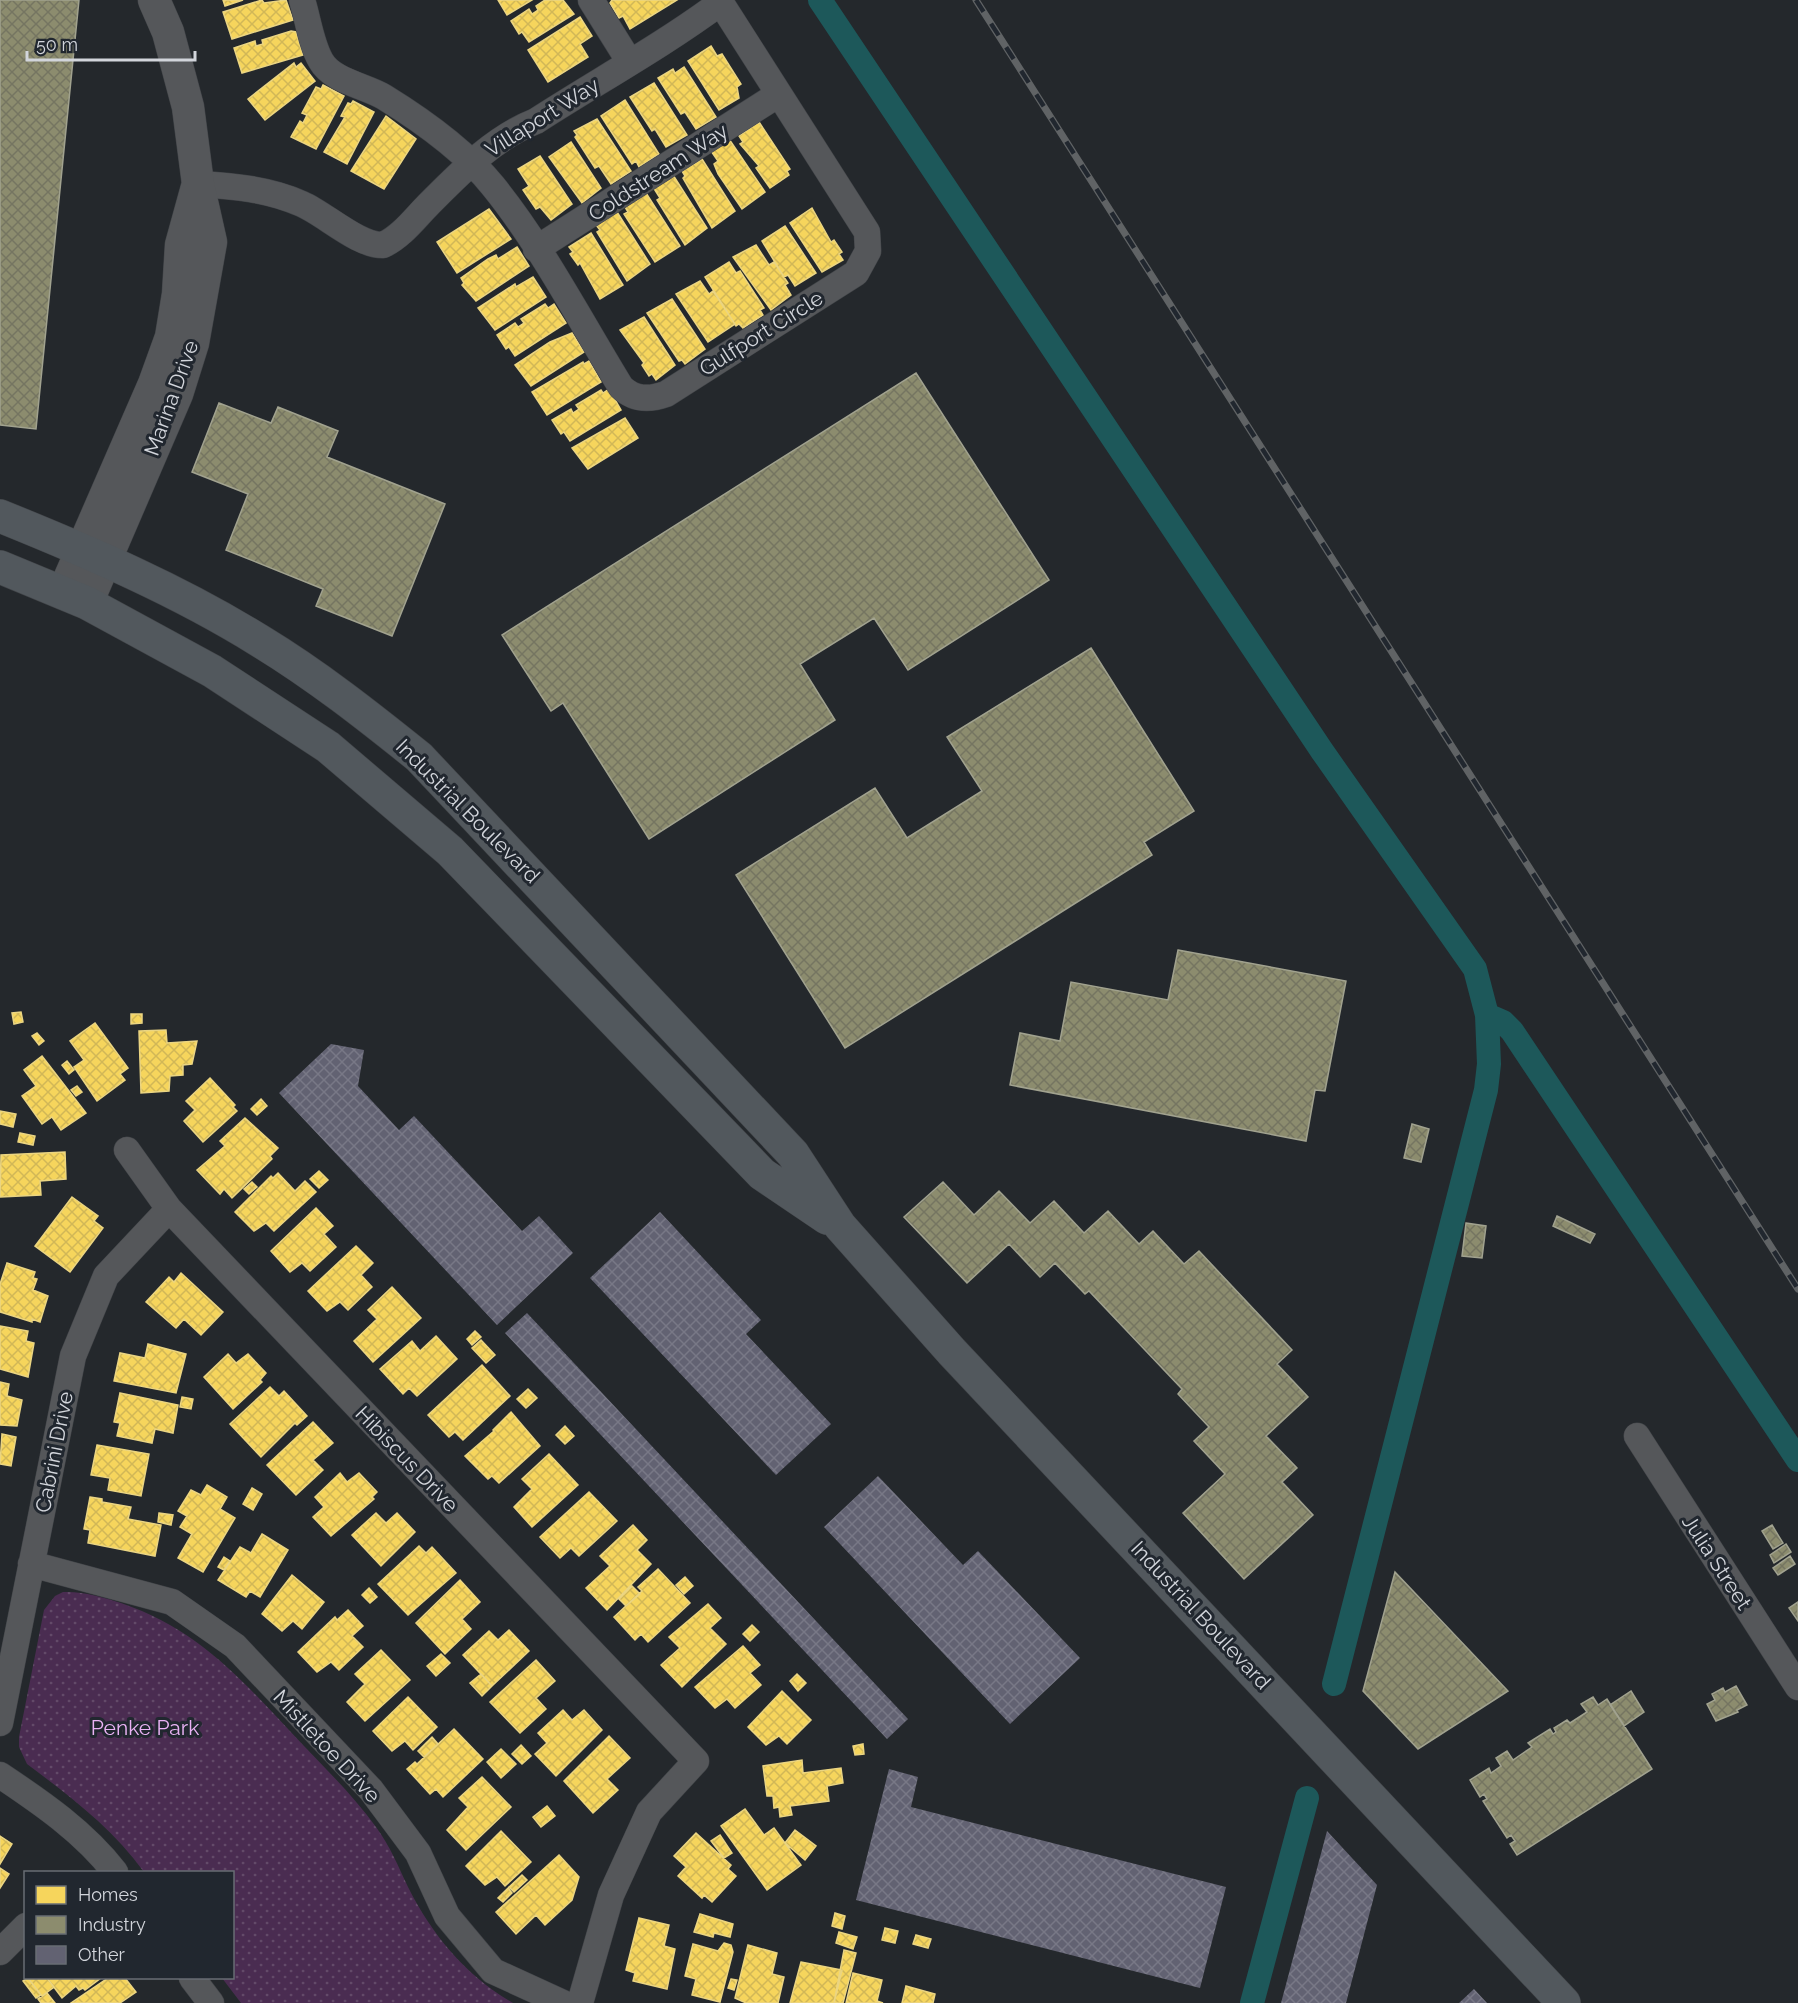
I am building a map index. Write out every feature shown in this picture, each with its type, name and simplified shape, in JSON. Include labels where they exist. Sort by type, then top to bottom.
[{"type":"main road","name":"Industrial Boulevard","points":[[0,516],[92,554],[168,589],[263,642],[354,705],[419,757],[793,1154],[840,1226],[952,1352],[1564,2003]]},
{"type":"main road","name":"Industrial Boulevard","points":[[0,567],[75,598],[212,670],[328,747],[450,851],[762,1174],[840,1226]]},
{"type":"street","name":"Marina Drive","points":[[75,598],[171,337],[178,294],[181,245],[198,184],[188,107],[168,32],[154,0]]},
{"type":"street","name":"Gulfport Circle","points":[[302,0],[321,63],[338,76],[382,96],[432,129],[471,163],[493,186],[536,249],[621,387],[643,399],[666,394],[856,273],[868,251],[867,232],[719,1]]},
{"type":"street","points":[[591,0],[629,61]]},
{"type":"street","name":"Villaport Way","points":[[198,184],[259,190],[300,203],[363,240],[377,245],[389,242],[471,163],[522,127],[536,121],[629,61],[672,39],[719,1]]},
{"type":"street","name":"Coldstream Way","points":[[536,249],[779,94]]},
{"type":"street","name":"Hibiscus Drive","points":[[127,1150],[169,1209],[696,1761],[649,1812],[611,1895],[580,2003]]},
{"type":"street","name":"Cabrini Drive","points":[[0,1723],[73,1356],[106,1276],[169,1209]]},
{"type":"street","name":"Julia Street","points":[[1636,1436],[1798,1687]]},
{"type":"street","name":"Mistletoe Drive","points":[[31,1564],[172,1602],[235,1646],[371,1790],[418,1853],[447,1916],[493,1971],[563,2003]]},
{"type":"street","points":[[0,1775],[51,1809],[102,1868]]},
{"type":"street","points":[[0,1952],[24,1928]]},
{"type":"street","points":[[193,1979],[211,2003]]},
{"type":"green space","name":"Penke Park","points":[[63,1592],[78,1592],[121,1603],[176,1629],[200,1644],[222,1662],[342,1785],[368,1816],[390,1849],[417,1905],[439,1938],[465,1967],[513,2003],[241,2003],[223,1979],[234,1979],[234,1871],[143,1871],[105,1827],[27,1764],[19,1747],[44,1610],[55,1596]]},
{"type":"building: Homes","points":[[223,0],[243,0],[225,6]]},
{"type":"building: Homes","points":[[262,0],[264,3],[286,0],[293,20],[232,39],[223,12]]},
{"type":"building: Homes","points":[[498,0],[532,0],[507,15]]},
{"type":"building: Homes","points":[[545,0],[563,0],[574,14],[529,42],[522,32],[519,34],[511,21],[529,9],[532,14],[538,10],[536,6]]},
{"type":"building: Homes","points":[[612,0],[677,0],[630,29],[623,16],[619,18],[610,3]]},
{"type":"building: Homes","points":[[580,17],[592,36],[580,44],[588,57],[548,82],[528,50]]},
{"type":"building: Homes","points":[[291,31],[296,32],[303,55],[242,73],[234,48],[255,41],[256,46],[263,44],[262,40]]},
{"type":"building: Homes","points":[[711,46],[717,56],[722,54],[741,84],[737,87],[739,98],[719,110],[688,61]]},
{"type":"building: Homes","points":[[294,63],[296,67],[301,63],[315,81],[265,120],[248,99]]},
{"type":"building: Homes","points":[[684,67],[716,117],[696,129],[685,112],[681,114],[658,78],[673,69],[675,73]]},
{"type":"building: Homes","points":[[654,83],[687,135],[666,147],[655,129],[652,131],[630,97]]},
{"type":"building: Homes","points":[[323,85],[344,96],[316,149],[291,137],[300,121],[303,123],[307,115],[302,113],[316,87],[321,89]]},
{"type":"building: Homes","points":[[625,100],[659,154],[639,167],[636,161],[632,164],[601,116]]},
{"type":"building: Homes","points":[[353,101],[374,112],[347,164],[324,152],[345,117],[341,116],[348,103],[351,104]]},
{"type":"building: Homes","points":[[386,116],[416,139],[384,189],[351,171]]},
{"type":"building: Homes","points":[[597,119],[631,171],[611,184],[599,166],[595,168],[575,137],[577,135],[574,131]]},
{"type":"building: Homes","points":[[759,122],[790,169],[787,171],[789,175],[770,188],[756,168],[759,166],[740,144],[743,142],[739,136]]},
{"type":"building: Homes","points":[[729,139],[765,192],[742,209],[718,174],[714,164],[718,161],[711,151]]},
{"type":"building: Homes","points":[[571,142],[601,188],[582,203],[549,157]]},
{"type":"building: Homes","points":[[540,156],[572,204],[551,220],[540,207],[536,209],[523,190],[529,186],[518,169]]},
{"type":"building: Homes","points":[[702,159],[735,211],[712,228],[683,178],[685,176],[682,171]]},
{"type":"building: Homes","points":[[673,175],[707,228],[685,245],[657,200],[660,198],[653,187]]},
{"type":"building: Homes","points":[[646,193],[680,246],[655,262],[624,214],[628,212],[625,207]]},
{"type":"building: Homes","points":[[812,208],[831,242],[834,240],[842,252],[839,254],[843,260],[822,272],[790,223]]},
{"type":"building: Homes","points":[[489,209],[511,239],[457,273],[437,242]]},
{"type":"building: Homes","points":[[617,212],[650,264],[627,281],[597,232],[600,230],[596,225]]},
{"type":"building: Homes","points":[[785,226],[816,273],[795,286],[788,275],[784,277],[762,241]]},
{"type":"building: Homes","points":[[591,233],[623,285],[600,299],[580,263],[578,265],[570,254],[573,252],[569,247]]},
{"type":"building: Homes","points":[[756,245],[769,265],[774,262],[788,283],[785,285],[791,295],[771,310],[733,257]]},
{"type":"building: Homes","points":[[517,247],[529,266],[476,301],[462,285],[464,283],[461,278],[488,259],[496,255],[498,259]]},
{"type":"building: Homes","points":[[729,262],[736,273],[740,271],[764,308],[760,310],[763,315],[743,328],[739,324],[736,326],[705,277]]},
{"type":"building: Homes","points":[[533,277],[546,297],[495,330],[478,308],[515,284],[516,287]]},
{"type":"building: Homes","points":[[700,281],[709,294],[713,291],[735,324],[708,342],[676,294]]},
{"type":"building: Homes","points":[[672,299],[705,349],[685,364],[682,360],[679,361],[647,313]]},
{"type":"building: Homes","points":[[545,304],[548,308],[554,304],[566,323],[515,356],[509,347],[506,349],[497,335],[515,323],[518,327],[524,323],[521,319]]},
{"type":"building: Homes","points":[[644,317],[675,365],[656,380],[652,374],[649,376],[642,365],[644,363],[620,330]]},
{"type":"building: Homes","points":[[572,333],[584,352],[531,386],[515,365],[550,342]]},
{"type":"building: Homes","points":[[589,361],[601,382],[547,415],[532,392],[583,362],[584,364]]},
{"type":"building: Homes","points":[[609,389],[621,410],[570,441],[564,432],[561,434],[552,420],[571,409],[573,413],[579,409],[576,405],[601,390],[603,393]]},
{"type":"building: Homes","points":[[625,418],[638,438],[588,469],[572,448]]},
{"type":"building: Homes","points":[[21,1012],[23,1022],[14,1024],[12,1013]]},
{"type":"building: Homes","points":[[131,1014],[142,1014],[142,1023],[131,1024]]},
{"type":"building: Homes","points":[[95,1023],[128,1068],[120,1074],[125,1080],[97,1101],[74,1067],[84,1060],[70,1041]]},
{"type":"building: Homes","points":[[166,1030],[167,1043],[197,1041],[192,1064],[183,1065],[183,1075],[170,1076],[169,1091],[141,1093],[139,1031]]},
{"type":"building: Homes","points":[[37,1033],[44,1041],[39,1045],[32,1036]]},
{"type":"building: Homes","points":[[42,1056],[86,1113],[61,1130],[52,1117],[42,1124],[22,1096],[36,1086],[24,1070]]},
{"type":"building: Homes","points":[[67,1061],[74,1070],[69,1074],[62,1065]]},
{"type":"building: Homes","points":[[210,1078],[235,1105],[233,1107],[237,1111],[203,1142],[184,1121],[195,1110],[186,1101]]},
{"type":"building: Homes","points":[[77,1086],[82,1092],[76,1096],[71,1090]]},
{"type":"building: Homes","points":[[261,1099],[267,1106],[257,1115],[251,1109]]},
{"type":"building: Homes","points":[[0,1111],[16,1114],[13,1127],[0,1124]]},
{"type":"building: Homes","points":[[245,1118],[278,1148],[270,1156],[272,1159],[232,1198],[224,1189],[220,1194],[197,1170],[225,1146],[220,1141]]},
{"type":"building: Homes","points":[[20,1133],[35,1136],[33,1145],[18,1142]]},
{"type":"building: Homes","points":[[65,1152],[66,1179],[40,1181],[41,1195],[0,1197],[1,1155]]},
{"type":"building: Homes","points":[[319,1171],[328,1180],[319,1188],[310,1179]]},
{"type":"building: Homes","points":[[278,1173],[295,1191],[305,1181],[316,1192],[274,1231],[266,1223],[254,1231],[235,1212],[271,1176],[273,1178]]},
{"type":"building: Homes","points":[[252,1182],[257,1187],[249,1194],[244,1189]]},
{"type":"building: Homes","points":[[72,1197],[98,1216],[94,1221],[103,1228],[70,1272],[35,1246]]},
{"type":"building: Homes","points":[[316,1208],[333,1226],[324,1234],[336,1247],[310,1271],[302,1263],[290,1272],[271,1251]]},
{"type":"building: Homes","points":[[356,1246],[373,1263],[361,1275],[372,1287],[348,1310],[340,1302],[327,1311],[308,1291]]},
{"type":"building: Homes","points":[[7,1263],[35,1272],[33,1278],[37,1279],[33,1290],[48,1296],[40,1322],[32,1319],[32,1322],[0,1312],[0,1284]]},
{"type":"building: Homes","points":[[181,1273],[223,1312],[201,1335],[184,1319],[176,1328],[146,1302],[169,1277],[174,1282]]},
{"type":"building: Homes","points":[[392,1287],[421,1318],[373,1362],[354,1341],[377,1319],[368,1310]]},
{"type":"building: Homes","points":[[0,1326],[28,1331],[26,1341],[34,1343],[28,1377],[0,1369]]},
{"type":"building: Homes","points":[[475,1331],[481,1337],[472,1345],[467,1339]]},
{"type":"building: Homes","points":[[436,1336],[457,1359],[417,1396],[409,1388],[403,1394],[380,1369],[412,1341],[420,1351]]},
{"type":"building: Homes","points":[[481,1340],[495,1355],[486,1363],[472,1348]]},
{"type":"building: Homes","points":[[148,1344],[186,1354],[176,1393],[114,1381],[120,1353],[145,1358]]},
{"type":"building: Homes","points":[[228,1354],[236,1363],[248,1354],[266,1373],[260,1380],[262,1382],[233,1409],[204,1377]]},
{"type":"building: Homes","points":[[482,1365],[510,1396],[463,1440],[455,1432],[449,1437],[428,1415]]},
{"type":"building: Homes","points":[[0,1382],[9,1384],[7,1396],[22,1400],[17,1426],[0,1425]]},
{"type":"building: Homes","points":[[270,1387],[279,1396],[284,1391],[307,1416],[297,1425],[295,1423],[261,1457],[230,1424]]},
{"type":"building: Homes","points":[[528,1389],[537,1398],[526,1408],[517,1399]]},
{"type":"building: Homes","points":[[120,1393],[178,1405],[173,1433],[155,1429],[152,1443],[117,1436],[120,1423],[114,1422]]},
{"type":"building: Homes","points":[[182,1397],[193,1399],[191,1409],[180,1407]]},
{"type":"building: Homes","points":[[511,1412],[540,1446],[499,1483],[492,1476],[488,1479],[465,1456],[494,1431]]},
{"type":"building: Homes","points":[[313,1422],[333,1443],[313,1460],[323,1470],[296,1495],[267,1465]]},
{"type":"building: Homes","points":[[565,1426],[574,1436],[565,1444],[556,1435]]},
{"type":"building: Homes","points":[[2,1434],[16,1437],[11,1466],[0,1464]]},
{"type":"building: Homes","points":[[97,1445],[149,1454],[141,1496],[108,1490],[110,1478],[91,1475]]},
{"type":"building: Homes","points":[[549,1454],[578,1485],[532,1527],[514,1507],[532,1489],[522,1479]]},
{"type":"building: Homes","points":[[340,1473],[347,1482],[359,1473],[377,1492],[372,1497],[374,1499],[331,1536],[313,1517],[324,1507],[315,1497]]},
{"type":"building: Homes","points":[[207,1485],[227,1497],[220,1509],[235,1518],[203,1572],[178,1558],[192,1534],[180,1527],[187,1516],[178,1511],[191,1490],[201,1495]]},
{"type":"building: Homes","points":[[252,1488],[262,1494],[253,1510],[243,1504]]},
{"type":"building: Homes","points":[[589,1492],[617,1521],[579,1556],[571,1548],[560,1558],[540,1537]]},
{"type":"building: Homes","points":[[90,1497],[102,1499],[102,1502],[131,1507],[128,1519],[161,1525],[155,1556],[88,1543],[90,1530],[84,1529]]},
{"type":"building: Homes","points":[[159,1513],[173,1515],[171,1525],[158,1522]]},
{"type":"building: Homes","points":[[376,1513],[386,1523],[397,1513],[415,1532],[381,1566],[352,1535]]},
{"type":"building: Homes","points":[[633,1525],[647,1540],[637,1550],[651,1564],[607,1610],[586,1588],[610,1566],[600,1556]]},
{"type":"building: Homes","points":[[262,1534],[288,1550],[260,1597],[250,1591],[246,1597],[218,1580],[240,1547],[251,1553]]},
{"type":"building: Homes","points":[[419,1546],[426,1553],[432,1547],[456,1573],[408,1615],[378,1584]]},
{"type":"building: Homes","points":[[224,1557],[230,1561],[224,1570],[218,1567]]},
{"type":"building: Homes","points":[[658,1569],[690,1603],[648,1642],[641,1634],[635,1640],[614,1617],[642,1591],[638,1587]]},
{"type":"building: Homes","points":[[292,1575],[324,1602],[302,1629],[293,1621],[282,1631],[262,1614]]},
{"type":"building: Homes","points":[[685,1577],[693,1586],[684,1594],[676,1585]]},
{"type":"building: Homes","points":[[460,1580],[480,1602],[462,1619],[471,1629],[445,1654],[416,1623]]},
{"type":"building: Homes","points":[[632,1586],[640,1594],[626,1606],[619,1599]]},
{"type":"building: Homes","points":[[369,1588],[377,1597],[370,1603],[362,1595]]},
{"type":"building: Homes","points":[[708,1604],[721,1618],[710,1628],[726,1644],[682,1687],[661,1665],[680,1648],[669,1637]]},
{"type":"building: Homes","points":[[348,1610],[363,1626],[352,1636],[363,1647],[339,1670],[331,1662],[317,1672],[298,1652],[335,1617],[337,1620]]},
{"type":"building: Homes","points":[[752,1625],[759,1632],[750,1641],[743,1634]]},
{"type":"building: Homes","points":[[509,1630],[529,1651],[492,1686],[463,1655],[489,1631],[498,1640]]},
{"type":"building: Homes","points":[[743,1646],[760,1665],[750,1673],[761,1685],[735,1708],[727,1699],[715,1708],[695,1687]]},
{"type":"building: Homes","points":[[381,1650],[410,1680],[365,1721],[347,1702],[365,1684],[355,1674]]},
{"type":"building: Homes","points":[[441,1654],[450,1663],[436,1676],[427,1666]]},
{"type":"building: Homes","points":[[536,1660],[555,1681],[536,1698],[546,1709],[520,1733],[490,1702]]},
{"type":"building: Homes","points":[[481,1674],[492,1686],[482,1696],[470,1683]]},
{"type":"building: Homes","points":[[797,1674],[806,1683],[798,1691],[790,1681]]},
{"type":"building: Homes","points":[[782,1691],[811,1720],[787,1744],[779,1736],[766,1745],[748,1727]]},
{"type":"building: Homes","points":[[408,1697],[437,1727],[413,1750],[405,1741],[392,1751],[373,1731]]},
{"type":"building: Homes","points":[[563,1710],[572,1720],[584,1710],[602,1730],[556,1776],[535,1754],[547,1743],[538,1733]]},
{"type":"building: Homes","points":[[454,1729],[483,1759],[443,1797],[436,1789],[430,1794],[407,1769],[415,1762],[417,1764]]},
{"type":"building: Homes","points":[[609,1736],[630,1758],[607,1779],[618,1790],[593,1813],[564,1781]]},
{"type":"building: Homes","points":[[432,1737],[438,1744],[424,1757],[418,1751]]},
{"type":"building: Homes","points":[[863,1744],[864,1754],[855,1755],[853,1746]]},
{"type":"building: Homes","points":[[521,1745],[531,1756],[522,1764],[512,1754]]},
{"type":"building: Homes","points":[[501,1749],[516,1764],[501,1778],[487,1762]]},
{"type":"building: Homes","points":[[802,1760],[803,1773],[841,1768],[843,1783],[827,1786],[829,1801],[790,1806],[792,1815],[780,1817],[779,1807],[774,1808],[773,1796],[767,1796],[763,1766]]},
{"type":"building: Homes","points":[[482,1777],[511,1807],[466,1850],[447,1830],[468,1807],[459,1798]]},
{"type":"building: Homes","points":[[547,1806],[555,1816],[541,1827],[533,1817]]},
{"type":"building: Homes","points":[[745,1809],[764,1835],[774,1828],[801,1865],[767,1890],[721,1826]]},
{"type":"building: Homes","points":[[795,1830],[816,1846],[805,1860],[785,1843]]},
{"type":"building: Homes","points":[[501,1831],[531,1862],[505,1886],[497,1877],[485,1885],[466,1866]]},
{"type":"building: Homes","points":[[696,1833],[731,1865],[728,1869],[736,1876],[712,1902],[704,1895],[702,1898],[678,1876],[686,1867],[674,1856]]},
{"type":"building: Homes","points":[[720,1835],[732,1853],[724,1858],[711,1841]]},
{"type":"building: Homes","points":[[0,1836],[12,1844],[0,1864]]},
{"type":"building: Homes","points":[[559,1855],[579,1877],[572,1900],[545,1925],[536,1915],[516,1934],[496,1912]]},
{"type":"building: Homes","points":[[0,1868],[9,1874],[0,1888]]},
{"type":"building: Homes","points":[[522,1875],[527,1880],[514,1892],[509,1887]]},
{"type":"building: Homes","points":[[508,1888],[512,1893],[503,1902],[498,1898]]},
{"type":"building: Homes","points":[[835,1913],[845,1916],[842,1929],[832,1926]]},
{"type":"building: Homes","points":[[700,1914],[733,1924],[730,1937],[714,1933],[713,1937],[694,1932]]},
{"type":"building: Homes","points":[[639,1918],[669,1925],[664,1946],[675,1949],[667,1989],[633,1981],[635,1973],[626,1970]]},
{"type":"building: Homes","points":[[885,1928],[898,1931],[895,1943],[882,1940]]},
{"type":"building: Homes","points":[[839,1932],[857,1937],[853,1949],[836,1943]]},
{"type":"building: Homes","points":[[916,1935],[931,1939],[928,1948],[913,1944]]},
{"type":"building: Homes","points":[[724,1943],[731,1945],[733,1952],[720,2002],[692,1995],[696,1979],[685,1976],[693,1944],[718,1951]]},
{"type":"building: Homes","points":[[748,1945],[777,1953],[772,1974],[784,1977],[778,2003],[746,2003],[735,1998]]},
{"type":"building: Homes","points":[[844,1950],[856,1953],[843,2003],[834,2003]]},
{"type":"building: Homes","points":[[801,1962],[842,1970],[834,2003],[790,2003]]},
{"type":"building: Homes","points":[[853,1973],[882,1980],[877,2001],[883,2003],[846,2003]]},
{"type":"building: Homes","points":[[29,1979],[41,1995],[36,1998],[23,1981]]},
{"type":"building: Homes","points":[[29,1979],[48,1979],[54,1987],[42,1996]]},
{"type":"building: Homes","points":[[48,1979],[100,1979],[85,1990],[83,1988],[79,1990],[76,1986],[62,1998]]},
{"type":"building: Homes","points":[[107,1979],[126,1979],[136,1992],[120,2003],[71,2003]]},
{"type":"building: Homes","points":[[731,1979],[737,1980],[734,1990],[728,1988]]},
{"type":"building: Homes","points":[[906,1986],[935,1994],[933,2003],[902,2003]]},
{"type":"building: Homes","points":[[47,1993],[55,2003],[41,2003],[38,1999]]},
{"type":"building: Industry","points":[[0,0],[79,0],[36,429],[0,425]]},
{"type":"building: Industry","points":[[916,373],[1049,580],[908,670],[874,618],[800,664],[835,720],[649,839],[563,703],[551,711],[502,635]]},
{"type":"building: Industry","points":[[219,403],[271,423],[278,407],[338,431],[327,457],[445,504],[392,636],[316,606],[323,589],[226,550],[248,494],[192,472]]},
{"type":"building: Industry","points":[[1091,648],[1194,811],[1144,842],[1152,855],[845,1048],[736,875],[875,788],[907,838],[982,791],[947,737]]},
{"type":"building: Industry","points":[[1178,950],[1346,981],[1325,1091],[1315,1090],[1306,1141],[1010,1085],[1020,1033],[1060,1041],[1071,982],[1168,1000]]},
{"type":"building: Industry","points":[[1412,1124],[1429,1129],[1421,1162],[1404,1158]]},
{"type":"building: Industry","points":[[943,1182],[974,1215],[999,1191],[1030,1223],[1054,1201],[1084,1233],[1108,1211],[1139,1244],[1153,1231],[1184,1264],[1199,1251],[1292,1350],[1277,1364],[1308,1397],[1266,1436],[1297,1468],[1282,1482],[1313,1515],[1244,1579],[1183,1513],[1225,1474],[1194,1441],[1209,1427],[1178,1394],[1182,1389],[1089,1291],[1085,1294],[1055,1263],[1040,1277],[1009,1244],[967,1283],[904,1217]]},
{"type":"building: Industry","points":[[1557,1216],[1595,1234],[1590,1243],[1553,1226]]},
{"type":"building: Industry","points":[[1466,1223],[1486,1226],[1482,1258],[1462,1256]]},
{"type":"building: Industry","points":[[1772,1525],[1783,1543],[1773,1549],[1762,1531]]},
{"type":"building: Industry","points":[[1786,1544],[1791,1552],[1774,1563],[1770,1555]]},
{"type":"building: Industry","points":[[1790,1556],[1795,1564],[1778,1575],[1773,1568]]},
{"type":"building: Industry","points":[[1395,1572],[1508,1691],[1418,1749],[1363,1691]]},
{"type":"building: Industry","points":[[1798,1602],[1798,1621],[1789,1608]]},
{"type":"building: Industry","points":[[1736,1686],[1747,1705],[1737,1710],[1738,1712],[1716,1721],[1707,1704],[1715,1700],[1712,1694],[1723,1688],[1725,1692]]},
{"type":"building: Industry","points":[[1631,1691],[1644,1712],[1624,1726],[1610,1705]]},
{"type":"building: Industry","points":[[1593,1697],[1598,1705],[1607,1699],[1652,1769],[1517,1855],[1510,1844],[1515,1841],[1511,1835],[1507,1838],[1483,1801],[1487,1799],[1484,1794],[1480,1797],[1470,1780],[1489,1768],[1491,1773],[1501,1766],[1496,1758],[1507,1751],[1513,1760],[1532,1747],[1528,1743],[1550,1729],[1553,1734],[1556,1732],[1554,1728],[1567,1720],[1570,1723],[1587,1712],[1581,1704]]},
{"type":"building: Other","points":[[331,1044],[364,1050],[358,1086],[399,1130],[414,1116],[522,1231],[539,1216],[573,1253],[497,1325],[279,1093]]},
{"type":"building: Other","points":[[660,1212],[761,1320],[746,1334],[831,1424],[776,1475],[590,1278]]},
{"type":"building: Other","points":[[527,1313],[908,1719],[887,1739],[505,1333]]},
{"type":"building: Other","points":[[878,1476],[963,1565],[978,1551],[1080,1658],[1010,1724],[824,1527]]},
{"type":"building: Other","points":[[889,1769],[918,1777],[911,1807],[1226,1887],[1200,1988],[856,1900]]},
{"type":"building: Other","points":[[1327,1831],[1377,1885],[1346,2003],[1281,2003]]},
{"type":"building: Other","points":[[1474,1989],[1487,2003],[1459,2003]]},
{"type":"waterway","points":[[820,0],[1322,751],[1475,969],[1487,1015],[1489,1064],[1486,1090],[1334,1684]]},
{"type":"waterway","points":[[1487,1015],[1503,1022],[1512,1031],[1798,1460]]},
{"type":"waterway","points":[[1252,2003],[1307,1798]]},
{"type":"railway","points":[[976,0],[1798,1289]]}]
